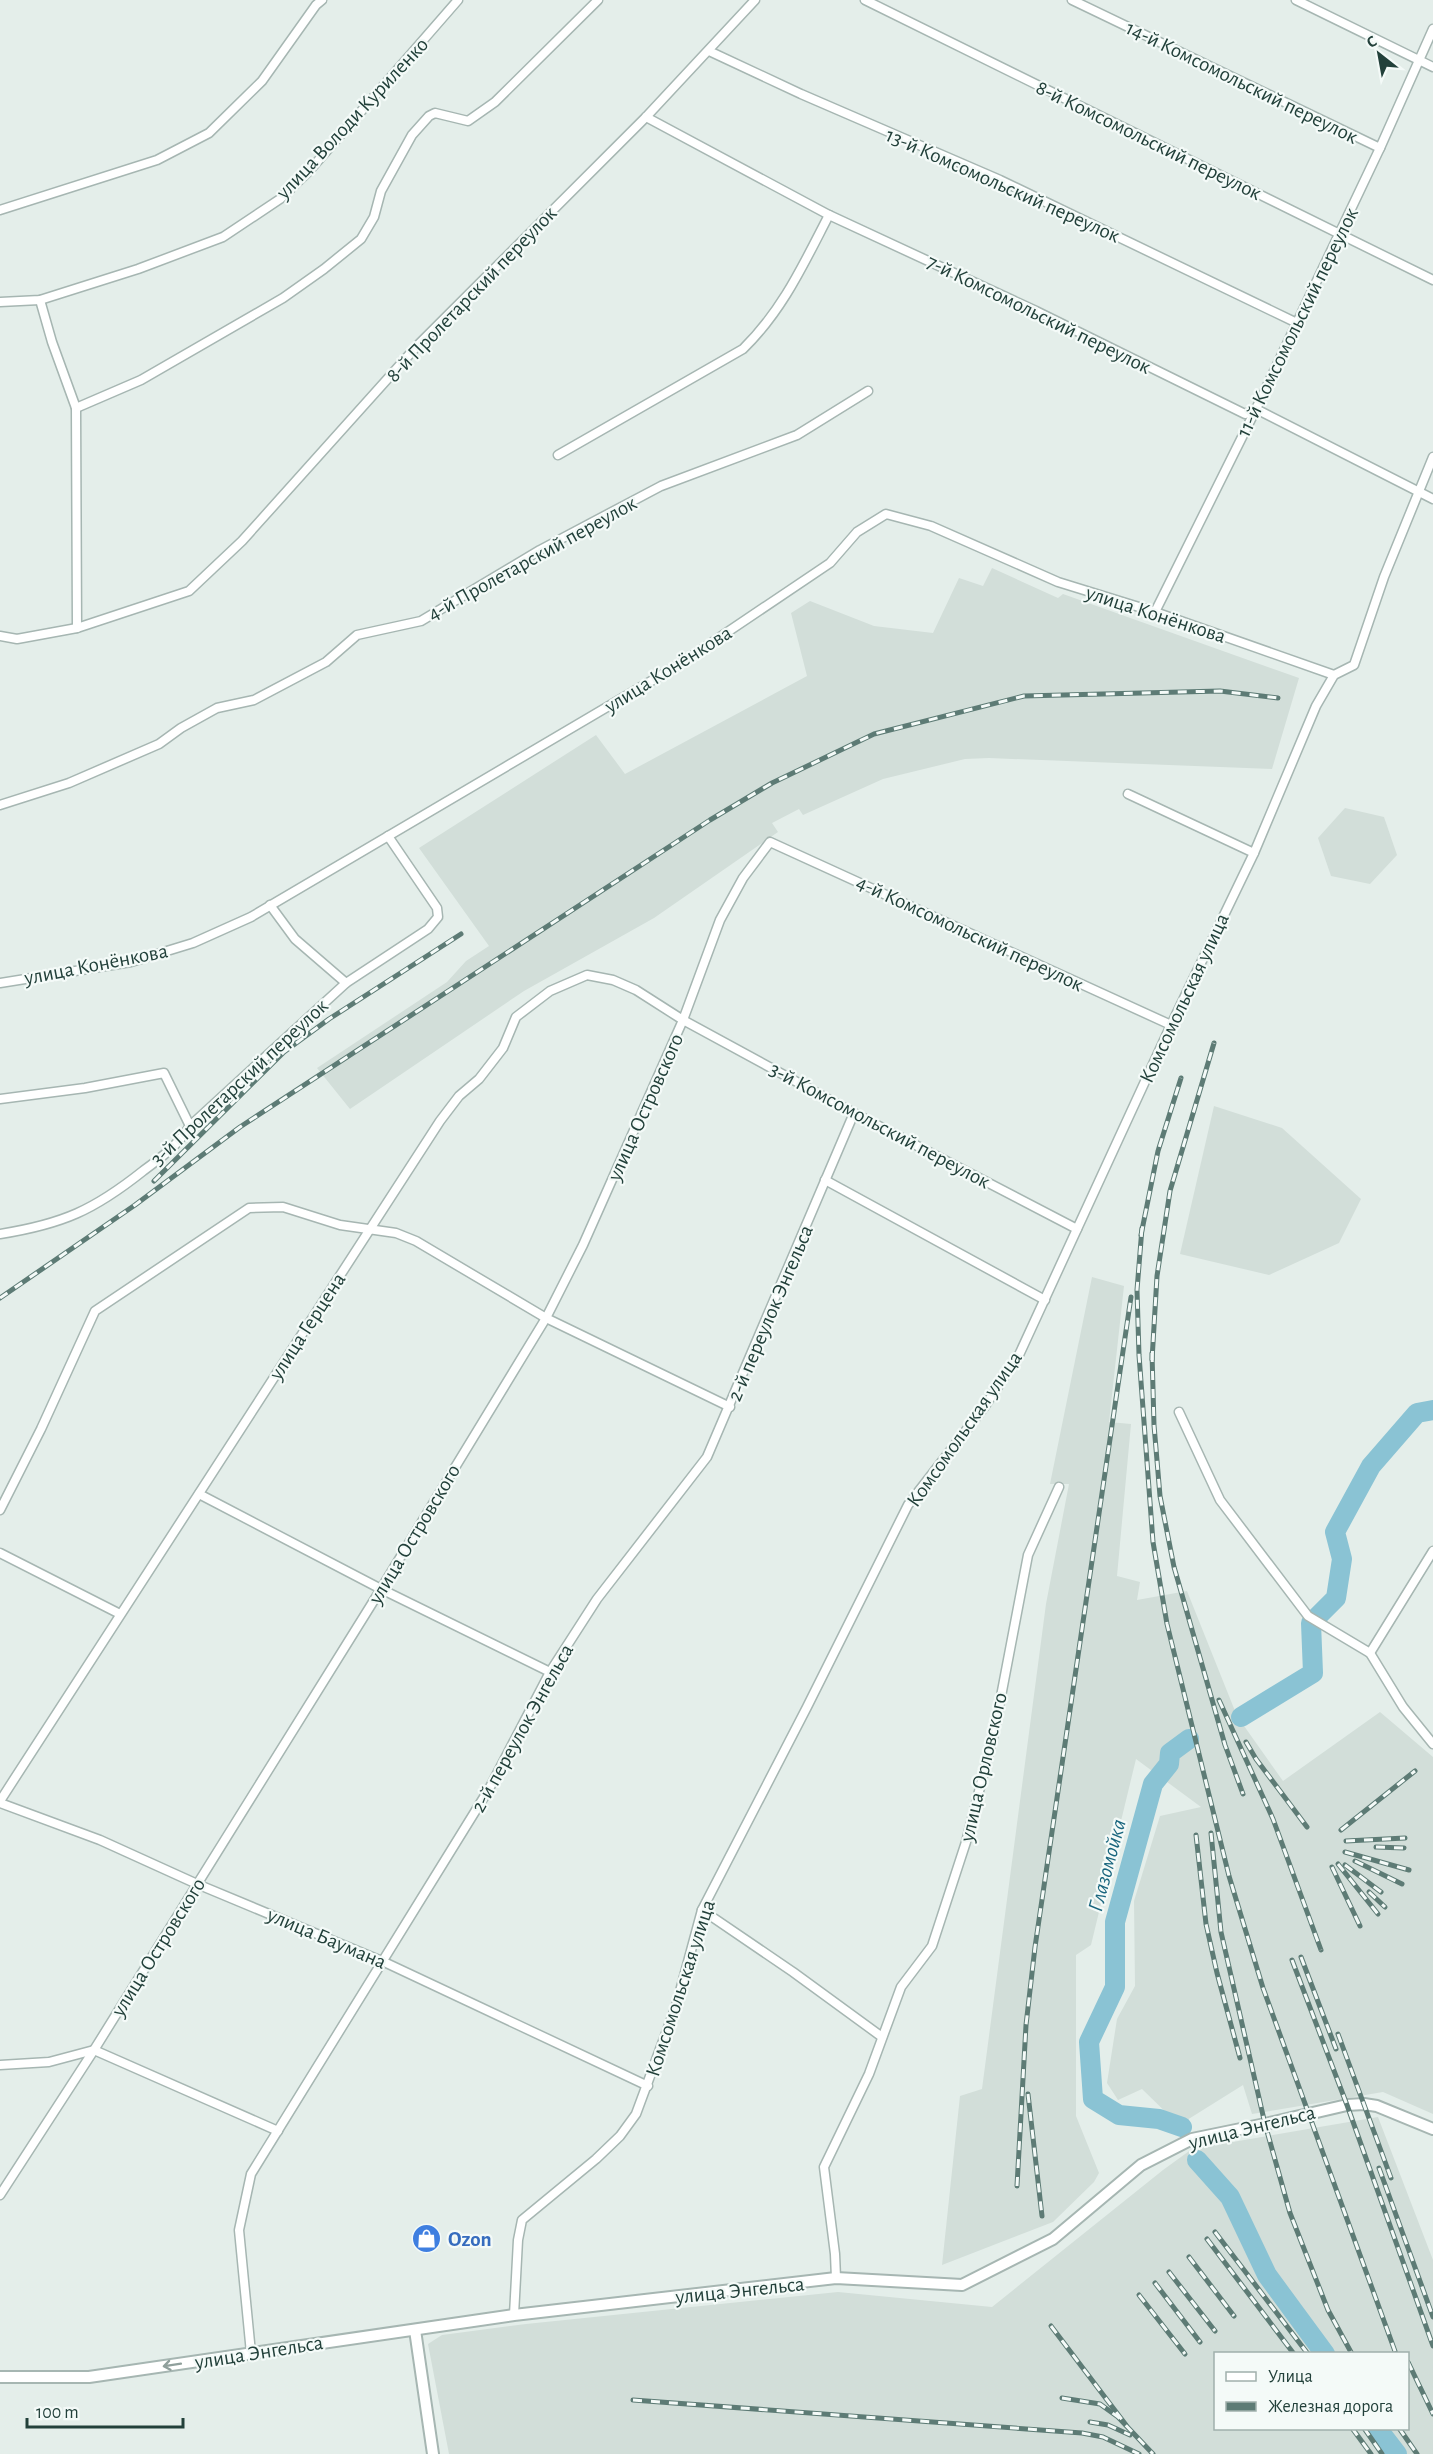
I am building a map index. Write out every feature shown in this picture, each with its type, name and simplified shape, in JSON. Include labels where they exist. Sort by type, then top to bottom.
[{"type":"street","points":[[0,210],[156,160],[209,133],[262,81],[316,5],[322,0]]},
{"type":"street","name":"улица Володи Куриленко","points":[[0,302],[40,300],[138,269],[223,237],[280,199],[310,170],[458,0]]},
{"type":"street","points":[[76,408],[141,380],[284,298],[324,269],[361,239],[374,218],[381,191],[412,135],[429,116],[435,113],[468,121],[495,102],[598,0]]},
{"type":"street","name":"8-й Пролетарский переулок","points":[[77,628],[189,591],[242,541],[417,346],[645,117],[755,0]]},
{"type":"street","name":"8-й Комсомольский переулок","points":[[865,0],[1433,280]]},
{"type":"street","name":"14-й Комсомольский переулок","points":[[1072,0],[1380,148]]},
{"type":"street","points":[[1296,0],[1433,67]]},
{"type":"street","name":"11-й Комсомольский переулок","points":[[1155,612],[1256,409],[1380,148],[1433,29]]},
{"type":"street","name":"13-й Комсомольский переулок","points":[[709,51],[801,94],[1000,180],[1297,323]]},
{"type":"street","name":"7-й Комсомольский переулок","points":[[645,117],[829,215],[1036,310],[1245,414],[1256,409],[1433,499]]},
{"type":"street","points":[[558,455],[743,349],[765,327],[783,301],[829,215]]},
{"type":"street","points":[[0,636],[17,639],[77,628],[76,408],[52,342],[40,300]]},
{"type":"street","name":"4-й Пролетарский переулок","points":[[0,804],[69,783],[159,744],[181,728],[217,708],[254,700],[326,662],[357,635],[422,621],[540,549],[662,486],[797,435],[868,391]]},
{"type":"street","name":"Комсомольская улица","points":[[514,2315],[518,2240],[522,2220],[596,2159],[620,2136],[636,2114],[676,2006],[702,1910],[908,1505],[985,1406],[1019,1355],[1171,1025],[1254,853],[1316,706],[1334,675],[1354,665],[1384,577],[1433,457]]},
{"type":"street","name":"улица Конёнкова","points":[[0,983],[131,962],[193,943],[251,917],[670,670],[830,563],[857,532],[886,514],[932,526],[1058,582],[1155,612],[1334,675]]},
{"type":"street","points":[[1128,794],[1254,853]]},
{"type":"street","name":"3-й Пролетарский переулок","points":[[0,1234],[39,1227],[85,1211],[115,1193],[178,1145],[190,1126],[346,983],[428,929],[438,917],[437,908],[388,836]]},
{"type":"street","name":"улица Островского","points":[[0,2195],[94,2050],[381,1589],[546,1318],[583,1245],[683,1020],[720,921],[743,878],[770,842]]},
{"type":"street","name":"4-й Комсомольский переулок","points":[[770,842],[1171,1025]]},
{"type":"street","points":[[270,905],[295,939],[346,983]]},
{"type":"street","name":"улица Герцена","points":[[0,1802],[440,1121],[459,1096],[479,1079],[503,1048],[516,1017],[550,991],[587,975],[613,980],[636,990],[683,1020]]},
{"type":"street","name":"3-й Комсомольский переулок","points":[[683,1020],[854,1113],[1077,1229]]},
{"type":"street","points":[[0,1099],[85,1088],[164,1073],[190,1126]]},
{"type":"street","name":"2-й переулок Энгельса","points":[[251,2353],[239,2230],[251,2174],[489,1789],[550,1672],[597,1599],[707,1457],[854,1113]]},
{"type":"street","points":[[825,1180],[1045,1300]]},
{"type":"street","points":[[0,1510],[41,1429],[95,1311],[249,1208],[283,1207],[340,1225],[396,1233],[416,1241],[546,1318],[730,1407]]},
{"type":"street","points":[[1179,1412],[1220,1500],[1308,1616],[1370,1653],[1403,1707],[1433,1743]]},
{"type":"street","name":"улица Орловского","points":[[836,2278],[824,2167],[868,2074],[901,1987],[932,1946],[966,1842],[994,1733],[1028,1555],[1059,1487]]},
{"type":"street","points":[[199,1494],[381,1589],[550,1672]]},
{"type":"street","points":[[1370,1653],[1433,1551]]},
{"type":"street","points":[[0,1553],[120,1614]]},
{"type":"street","name":"улица Баумана","points":[[0,1802],[100,1840],[197,1884],[382,1961],[648,2086]]},
{"type":"street","points":[[702,1910],[793,1972],[882,2037]]},
{"type":"street","points":[[0,2065],[49,2062],[94,2050],[278,2131]]},
{"type":"street","name":"улица Энгельса","points":[[0,2378],[89,2377],[514,2315],[836,2278],[962,2285],[1053,2239],[1141,2165],[1192,2139],[1364,2103],[1377,2106],[1433,2130]]},
{"type":"street","points":[[414,2330],[433,2454]]},
{"type":"shaded area","points":[[992,568],[1058,598],[1063,594],[1299,678],[1272,769],[989,758],[965,759],[883,779],[803,815],[799,809],[772,823],[778,832],[654,918],[524,991],[350,1109],[317,1068],[447,982],[466,961],[489,946],[419,848],[596,735],[625,774],[807,676],[791,613],[810,601],[874,626],[933,633],[959,578],[983,586]]},
{"type":"shaded area","points":[[1345,808],[1384,817],[1397,855],[1370,884],[1331,876],[1318,838]]},
{"type":"shaded area","points":[[1214,1106],[1282,1128],[1361,1199],[1339,1243],[1269,1275],[1180,1254]]},
{"type":"shaded area","points":[[1092,1277],[1124,1286],[1109,1422],[1131,1424],[1117,1576],[1140,1582],[1137,1600],[1187,1591],[1237,1716],[1283,1781],[1380,1712],[1433,1757],[1433,2114],[1383,2092],[1252,2114],[1243,2085],[1179,2125],[1142,2089],[1118,2100],[1107,2083],[1117,2019],[1135,1986],[1134,1901],[1160,1816],[1201,1807],[1136,1759],[1091,1945],[1076,1955],[1076,2116],[1099,2173],[1094,2182],[1053,2222],[942,2265],[960,2096],[982,2089],[1046,1604],[1069,1484],[1050,1484]]},
{"type":"shaded area","points":[[1378,2117],[1433,2260],[1433,2454],[449,2454],[428,2344],[442,2335],[526,2324],[838,2292],[992,2307],[1192,2149]]},
{"type":"waterway","name":"Глазомойка","points":[[1241,1717],[1313,1673],[1311,1623],[1336,1598],[1342,1559],[1335,1532],[1371,1466],[1417,1413],[1433,1410]]},
{"type":"waterway","name":"Глазомойка","points":[[1182,2127],[1159,2119],[1119,2115],[1093,2099],[1089,2042],[1115,1987],[1115,1922],[1153,1784],[1169,1764],[1170,1753],[1189,1739]]},
{"type":"waterway","name":"Глазомойка","points":[[1197,2160],[1230,2197],[1267,2275],[1324,2352]]},
{"type":"waterway","name":"Глазомойка","points":[[1379,2430],[1397,2454]]},
{"type":"railway","points":[[0,1298],[135,1205],[240,1127],[710,820],[772,783],[874,734],[1024,696],[1220,691],[1278,698]]},
{"type":"railway","points":[[154,1181],[284,1052],[329,1019],[461,934]]},
{"type":"railway","points":[[1152,1360],[1157,1276],[1170,1191],[1214,1043]]},
{"type":"railway","points":[[1141,1235],[1158,1151],[1181,1078]]},
{"type":"railway","points":[[1142,1228],[1137,1290],[1139,1355],[1153,1542],[1167,1624],[1229,1876],[1263,1988],[1395,2352]]},
{"type":"railway","points":[[1017,2186],[1026,2025],[1035,1947],[1131,1297]]},
{"type":"railway","points":[[1152,1353],[1154,1425],[1160,1496],[1174,1567],[1225,1745],[1243,1794]]},
{"type":"railway","points":[[1219,1700],[1273,1819],[1321,1950]]},
{"type":"railway","points":[[1246,1742],[1307,1827]]},
{"type":"railway","points":[[1341,1830],[1415,1771]]},
{"type":"railway","points":[[1211,1833],[1221,1932],[1265,2124],[1290,2213],[1328,2310],[1351,2352]]},
{"type":"railway","points":[[1196,1835],[1206,1924],[1240,2058]]},
{"type":"railway","points":[[1346,1841],[1405,1838]]},
{"type":"railway","points":[[1376,1847],[1404,1848]]},
{"type":"railway","points":[[1345,1852],[1409,1870]]},
{"type":"railway","points":[[1355,1861],[1402,1884]]},
{"type":"railway","points":[[1338,1864],[1378,1914]]},
{"type":"railway","points":[[1345,1865],[1381,1892]]},
{"type":"railway","points":[[1332,1867],[1360,1926]]},
{"type":"railway","points":[[1369,1892],[1385,1907]]},
{"type":"railway","points":[[1301,1957],[1336,2049]]},
{"type":"railway","points":[[1292,1960],[1347,2105],[1433,2346]]},
{"type":"railway","points":[[1338,2034],[1391,2178]]},
{"type":"railway","points":[[1028,2094],[1042,2216]]},
{"type":"railway","points":[[1379,2168],[1433,2317]]},
{"type":"railway","points":[[1215,2232],[1306,2352]]},
{"type":"railway","points":[[1207,2239],[1292,2352]]},
{"type":"railway","points":[[1189,2257],[1234,2316]]},
{"type":"railway","points":[[1169,2272],[1215,2331]]},
{"type":"railway","points":[[1155,2283],[1200,2342]]},
{"type":"railway","points":[[1139,2295],[1185,2354]]},
{"type":"railway","points":[[1051,2326],[1126,2425]]},
{"type":"railway","points":[[1409,2364],[1433,2414]]},
{"type":"railway","points":[[1062,2398],[1100,2404],[1118,2417],[1153,2454]]},
{"type":"railway","points":[[633,2400],[1082,2433],[1103,2437],[1139,2454]]},
{"type":"railway","points":[[1090,2422],[1108,2425],[1130,2435]]},
{"type":"railway","points":[[1353,2430],[1371,2454]]},
{"type":"railway","points":[[1365,2430],[1382,2454]]},
{"type":"railway","points":[[1400,2430],[1417,2454]]},
{"type":"place","name":"Ozon","points":[[427,2239]]}]
